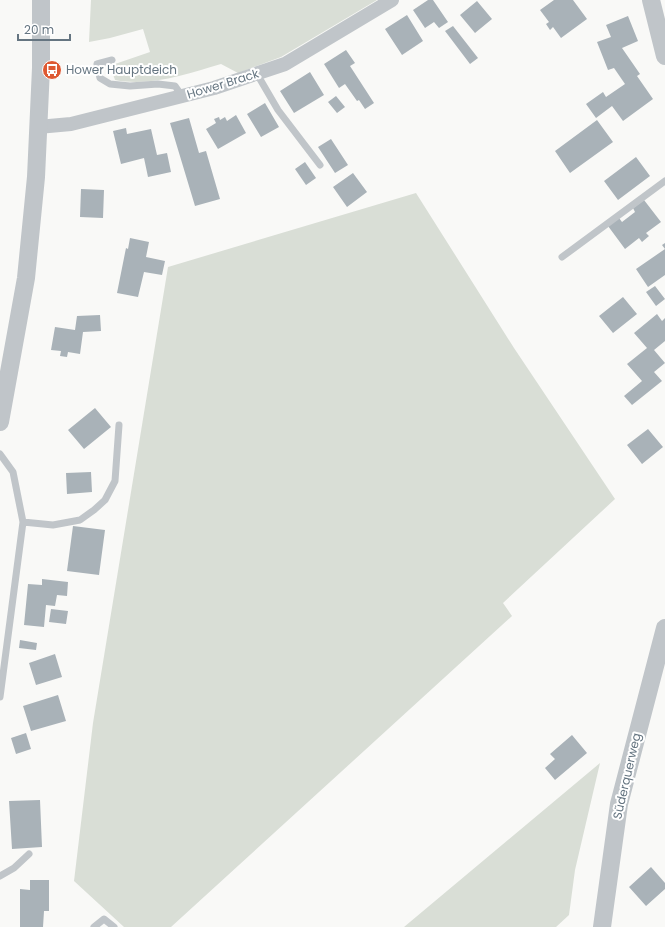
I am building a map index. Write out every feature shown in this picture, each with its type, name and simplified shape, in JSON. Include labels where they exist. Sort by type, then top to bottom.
[{"type":"street","points":[[0,422],[26,278],[36,177],[41,68],[41,0]]},
{"type":"street","name":"Hower Brack","points":[[38,127],[71,124],[214,88],[285,64],[392,0]]},
{"type":"street","points":[[651,0],[665,56]]},
{"type":"street","name":"Süderquerweg","points":[[602,927],[619,804],[665,628]]},
{"type":"lane","points":[[112,60],[97,64],[100,78],[110,84],[130,86],[158,84],[175,86],[182,96]]},
{"type":"lane","points":[[257,74],[278,110],[320,165]]},
{"type":"lane","points":[[562,257],[665,181]]},
{"type":"lane","points":[[23,522],[53,525],[80,520],[105,500],[115,481],[119,425]]},
{"type":"lane","points":[[0,454],[13,472],[23,522],[0,697]]},
{"type":"lane","points":[[0,876],[14,868],[29,854]]},
{"type":"lane","points":[[94,927],[104,919],[114,926]]},
{"type":"shaded area","points":[[91,0],[377,0],[281,57],[238,73],[221,64],[195,72],[155,81],[128,82],[115,80],[112,71],[115,64],[150,52],[143,29],[89,42]]},
{"type":"shaded area","points":[[416,193],[514,348],[615,499],[503,603],[512,616],[171,927],[124,927],[74,881],[93,723],[168,267]]},
{"type":"shaded area","points":[[600,763],[575,870],[569,915],[556,927],[404,927]]},
{"type":"building","points":[[428,0],[433,0],[448,22],[439,28],[434,22],[425,28],[413,10]]},
{"type":"building","points":[[554,0],[573,0],[587,19],[561,38],[553,27],[550,30],[546,24],[549,22],[540,10]]},
{"type":"building","points":[[477,1],[492,19],[475,33],[460,15]]},
{"type":"building","points":[[407,15],[423,41],[402,55],[385,29]]},
{"type":"building","points":[[628,16],[638,41],[622,48],[640,74],[637,76],[653,99],[623,121],[612,106],[596,118],[586,104],[603,92],[606,97],[625,84],[614,68],[608,70],[597,42],[611,37],[606,25]]},
{"type":"building","points":[[453,26],[478,58],[470,64],[445,31]]},
{"type":"building","points":[[346,50],[355,63],[350,66],[374,103],[365,109],[359,100],[357,101],[345,84],[339,88],[324,64]]},
{"type":"building","points":[[310,72],[324,95],[294,113],[280,91]]},
{"type":"building","points":[[336,96],[345,107],[337,113],[328,102]]},
{"type":"building","points":[[265,103],[279,127],[261,137],[247,114]]},
{"type":"building","points":[[236,115],[246,133],[218,149],[206,129],[216,123],[214,119],[219,117],[220,120],[225,117],[227,121]]},
{"type":"building","points":[[189,118],[199,153],[206,151],[220,199],[195,206],[170,123]]},
{"type":"building","points":[[597,120],[613,142],[570,173],[555,151]]},
{"type":"building","points":[[126,128],[127,134],[151,129],[157,155],[167,153],[171,172],[148,177],[144,158],[121,164],[113,131]]},
{"type":"building","points":[[331,139],[348,165],[335,173],[318,147]]},
{"type":"building","points":[[636,157],[650,176],[618,200],[604,181]]},
{"type":"building","points":[[305,162],[316,178],[306,185],[295,169]]},
{"type":"building","points":[[353,173],[367,192],[347,207],[333,187]]},
{"type":"building","points":[[81,189],[104,190],[103,218],[80,217]]},
{"type":"building","points":[[644,200],[661,222],[646,233],[649,236],[642,242],[639,238],[625,249],[608,226],[619,218],[622,222],[635,212],[633,208]]},
{"type":"building","points":[[130,238],[149,242],[146,257],[165,261],[162,275],[144,272],[138,297],[117,293],[126,248],[128,249]]},
{"type":"building","points":[[665,249],[665,275],[648,287],[636,269]]},
{"type":"building","points":[[655,286],[665,299],[656,306],[646,292]]},
{"type":"building","points":[[623,297],[637,314],[613,333],[599,316]]},
{"type":"building","points":[[657,314],[662,321],[665,318],[665,341],[654,350],[665,363],[654,372],[662,381],[632,405],[624,396],[642,381],[627,364],[647,348],[634,333]]},
{"type":"building","points":[[100,315],[101,331],[83,332],[80,354],[68,352],[67,357],[60,356],[61,351],[51,350],[55,327],[75,330],[77,316]]},
{"type":"building","points":[[95,408],[111,427],[84,449],[68,430]]},
{"type":"building","points":[[648,429],[663,447],[642,464],[627,445]]},
{"type":"building","points":[[91,472],[92,492],[67,494],[66,473]]},
{"type":"building","points":[[73,526],[105,530],[99,575],[67,571]]},
{"type":"building","points":[[42,579],[68,582],[67,596],[57,595],[55,606],[46,605],[44,627],[24,625],[28,584],[42,585]]},
{"type":"building","points":[[51,609],[68,611],[66,624],[49,622]]},
{"type":"building","points":[[20,640],[37,643],[36,650],[19,648]]},
{"type":"building","points":[[55,654],[62,677],[36,685],[29,663]]},
{"type":"building","points":[[58,695],[66,721],[31,731],[23,706]]},
{"type":"building","points":[[26,733],[31,749],[16,754],[11,738]]},
{"type":"building","points":[[572,735],[587,753],[555,780],[545,768],[555,759],[550,754]]},
{"type":"building","points":[[40,800],[42,847],[12,849],[9,801]]},
{"type":"building","points":[[651,867],[665,883],[665,889],[646,906],[629,887]]},
{"type":"building","points":[[30,880],[49,880],[49,911],[44,911],[43,927],[20,927],[20,889],[30,890]]},
{"type":"place","name":"Hower Hauptdeich","points":[[52,70]]}]
